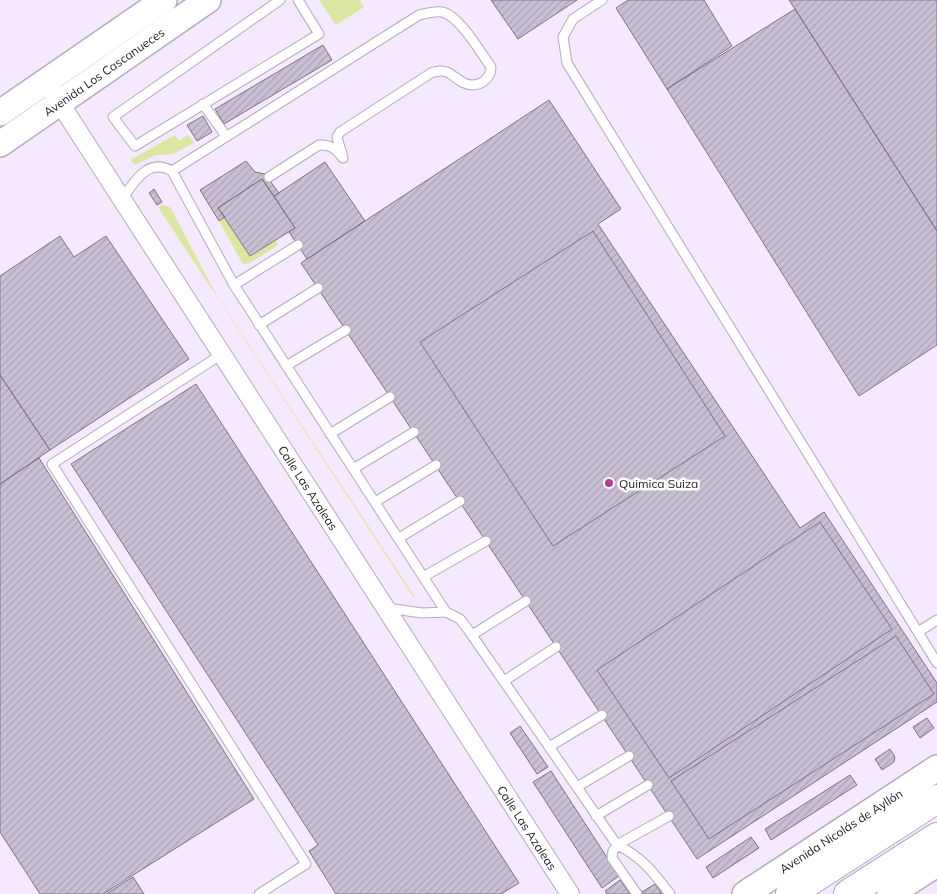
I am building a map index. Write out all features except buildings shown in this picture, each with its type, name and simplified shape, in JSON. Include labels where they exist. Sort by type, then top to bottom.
[{"type":"main road","name":"Avenida Nicolás de Ayllón","points":[[790,894],[937,799]]},
{"type":"main road","points":[[848,894],[937,837]]},
{"type":"street","name":"Avenida Los Cascanueces","points":[[0,113],[164,0]]},
{"type":"street","name":"Avenida Los Cascanueces","points":[[0,144],[208,0]]},
{"type":"street","name":"Calle Las Azaleas","points":[[46,81],[570,894]]},
{"type":"street","name":"Avenida Nicolás de Ayllón","points":[[745,894],[937,768]]},
{"type":"street","points":[[890,894],[937,864]]},
{"type":"lane","points":[[280,0],[113,117],[135,146],[319,34],[298,0]]},
{"type":"lane","points":[[602,0],[573,19],[563,37],[567,63],[937,663]]},
{"type":"lane","points":[[172,171],[419,15],[431,12],[444,12],[454,17],[491,67],[491,74],[486,81],[474,84],[466,84],[446,72],[438,70],[431,73],[340,132],[337,137],[343,158],[334,148],[327,145],[319,145],[269,177]]},
{"type":"lane","points":[[203,104],[226,136]]},
{"type":"lane","points":[[122,199],[137,177],[149,169],[159,166],[172,171],[234,285],[446,612]]},
{"type":"lane","points":[[234,285],[298,245]]},
{"type":"lane","points":[[259,325],[318,288]]},
{"type":"lane","points":[[286,366],[346,330]]},
{"type":"lane","points":[[222,354],[52,464],[306,864],[259,894]]},
{"type":"lane","points":[[330,434],[390,397]]},
{"type":"lane","points":[[353,469],[414,432]]},
{"type":"lane","points":[[375,502],[436,465]]},
{"type":"lane","points":[[398,538],[460,501]]},
{"type":"lane","points":[[423,577],[486,541]]},
{"type":"lane","points":[[472,636],[526,601]]},
{"type":"lane","points":[[385,608],[422,613],[446,612],[460,619],[617,845],[641,859],[652,869],[670,894]]},
{"type":"lane","points":[[918,632],[937,620]]},
{"type":"lane","points":[[504,681],[556,647]]},
{"type":"lane","points":[[549,747],[602,715]]},
{"type":"lane","points":[[577,787],[629,756]]},
{"type":"lane","points":[[596,816],[648,785]]},
{"type":"lane","points":[[637,894],[612,858],[613,851],[617,845],[668,816]]},
{"type":"green space","points":[[319,0],[360,0],[364,7],[336,25]]},
{"type":"green space","points":[[175,135],[179,141],[188,135],[194,143],[173,154],[155,155],[135,165],[130,160]]},
{"type":"green space","points":[[162,205],[170,207],[218,298],[414,598],[158,207]]},
{"type":"green space","points":[[225,217],[250,256],[276,240],[278,245],[250,263],[243,264],[219,221]]},
{"type":"place","name":"Quimica Suiza","points":[[609,483]]}]
